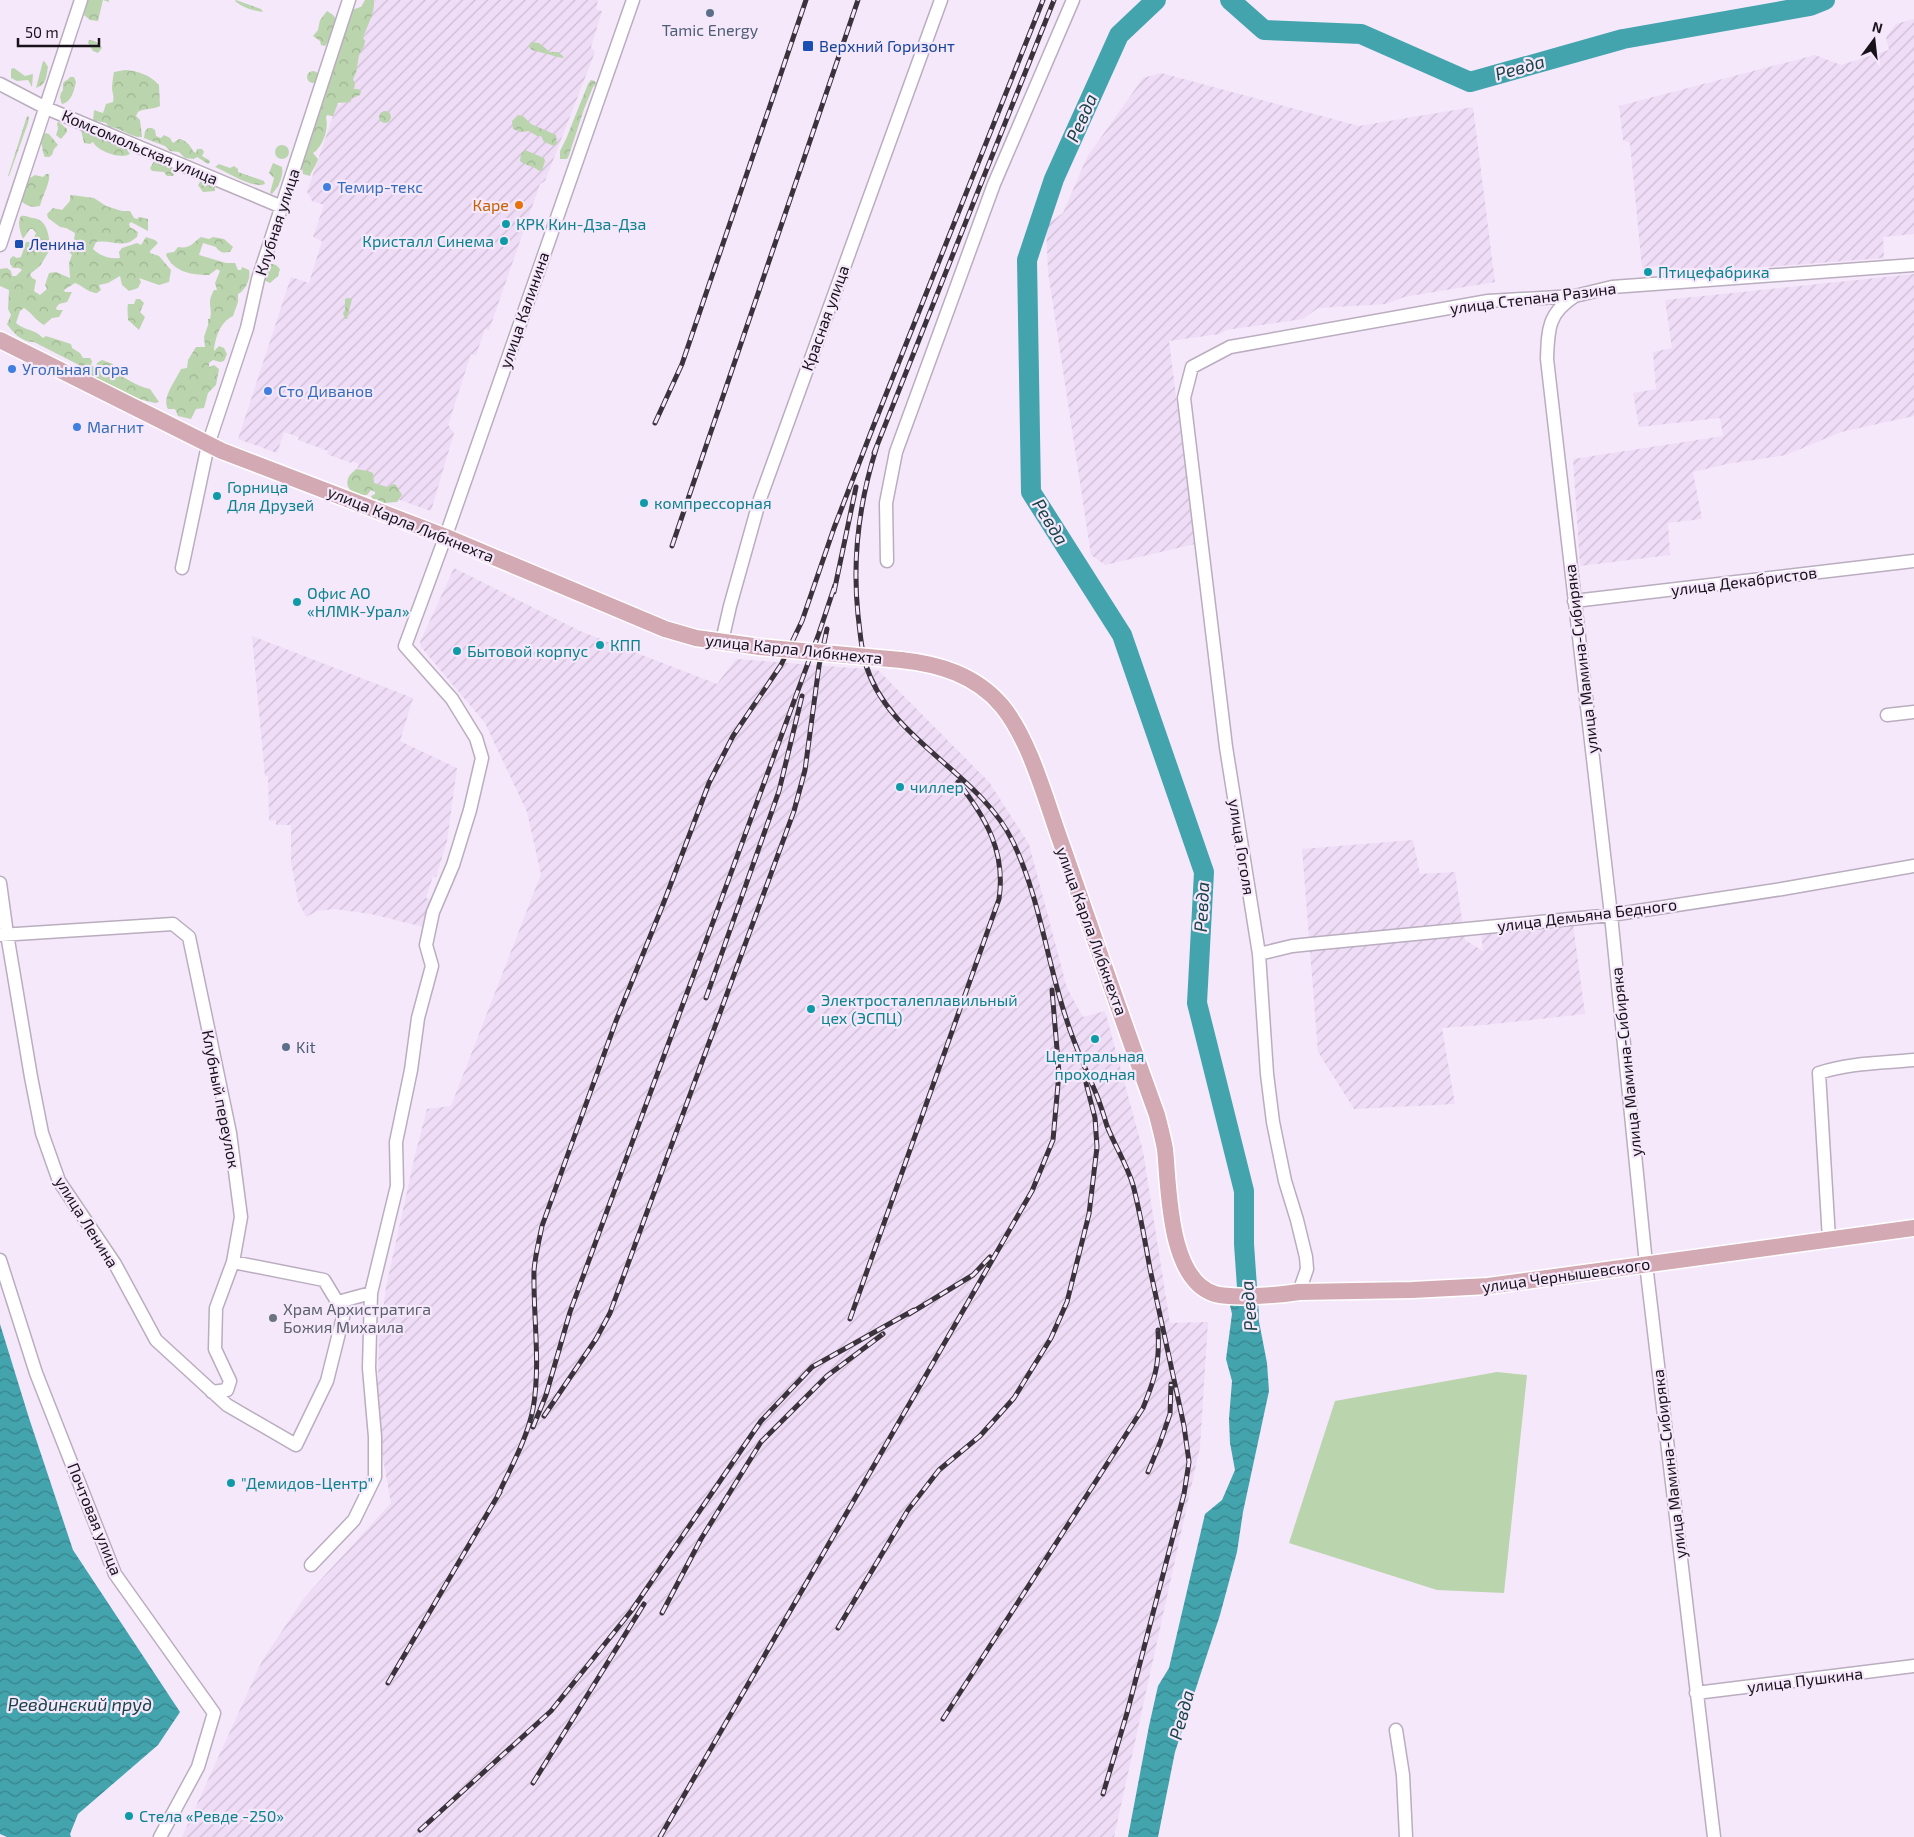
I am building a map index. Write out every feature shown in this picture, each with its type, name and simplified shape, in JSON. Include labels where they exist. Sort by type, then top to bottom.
[{"type":"main road","name":"улица Карла Либкнехта","points":[[0,340],[208,445],[446,536],[665,629],[696,638],[760,647],[901,660],[956,672],[975,682],[1002,706],[1028,753],[1157,1116],[1164,1146],[1171,1218],[1178,1246],[1186,1265],[1196,1281],[1215,1294]]},
{"type":"main road","name":"улица Чернышевского","points":[[1215,1294],[1283,1295],[1299,1292],[1412,1290],[1488,1286],[1829,1238],[1914,1228]]},
{"type":"street","points":[[0,245],[81,0]]},
{"type":"street","name":"Клубная улица","points":[[182,568],[208,445],[247,328],[258,279],[349,0]]},
{"type":"street","name":"улица Калинина","points":[[370,1293],[397,1186],[396,1142],[411,1070],[418,1018],[432,966],[426,945],[433,912],[453,865],[470,810],[482,758],[476,738],[452,700],[405,646],[446,536],[634,0]]},
{"type":"street","name":"Красная улица","points":[[722,641],[730,606],[763,491],[941,0]]},
{"type":"street","points":[[888,561],[886,502],[896,452],[997,177],[1074,0]]},
{"type":"street","name":"Комсомольская улица","points":[[0,84],[46,108],[282,206]]},
{"type":"street","name":"улица Степана Разина","points":[[1184,398],[1192,367],[1230,347],[1488,301],[1575,296],[1612,288],[1914,265]]},
{"type":"street","name":"улица Мамина-Сибиряка","points":[[1575,296],[1559,308],[1553,316],[1548,336],[1547,359],[1611,915],[1646,1264],[1714,1837]]},
{"type":"street","name":"улица Гоголя","points":[[1184,398],[1226,747],[1259,954],[1272,1122],[1284,1181],[1306,1256],[1307,1269],[1299,1292]]},
{"type":"street","name":"улица Декабристов","points":[[1574,601],[1914,561]]},
{"type":"street","points":[[1887,715],[1914,712]]},
{"type":"street","name":"улица Демьяна Бедного","points":[[1259,954],[1292,946],[1611,915],[1782,889],[1914,866]]},
{"type":"street","name":"улица Ленина","points":[[0,883],[3,935],[42,1133],[59,1181],[115,1264],[156,1340],[227,1406],[296,1445],[328,1381],[344,1313],[338,1302]]},
{"type":"street","name":"Клубный переулок","points":[[3,935],[173,924],[188,937],[230,1133],[241,1217],[233,1262],[216,1308],[215,1349],[230,1381],[227,1390],[212,1392]]},
{"type":"street","points":[[1829,1238],[1819,1073],[1853,1066],[1914,1060]]},
{"type":"street","name":"Почтовая улица","points":[[0,1260],[36,1373],[115,1574],[214,1713],[198,1767],[160,1837]]},
{"type":"street","points":[[233,1262],[324,1280],[338,1302],[370,1293],[369,1368],[375,1436],[375,1477],[354,1520],[311,1565]]},
{"type":"street","name":"улица Пушкина","points":[[1696,1693],[1914,1666]]},
{"type":"street","points":[[1396,1730],[1403,1775],[1406,1837]]},
{"type":"shaded area","points":[[375,0],[598,0],[596,9],[602,11],[591,47],[595,52],[545,181],[540,184],[489,330],[485,329],[476,355],[471,354],[448,425],[454,433],[431,511],[352,483],[359,464],[327,454],[328,451],[298,440],[299,437],[284,432],[277,453],[238,439],[291,277],[309,283],[322,241],[313,237],[324,205],[312,201],[307,192],[337,104],[341,105]]},
{"type":"shaded area","points":[[1914,19],[1914,234],[1883,237],[1884,258],[1658,275],[1657,266],[1642,268],[1630,143],[1623,140],[1619,106],[1815,55],[1841,65],[1889,50],[1886,37],[1896,24]]},
{"type":"shaded area","points":[[1161,73],[1359,126],[1473,107],[1495,282],[1404,297],[1386,304],[1318,308],[1303,319],[1226,330],[1220,334],[1169,341],[1195,544],[1105,565],[1091,555],[1048,272],[1046,225],[1063,213],[1087,157],[1143,78]]},
{"type":"shaded area","points":[[1914,274],[1914,416],[1841,432],[1786,455],[1727,464],[1693,472],[1702,519],[1668,523],[1670,555],[1580,566],[1573,459],[1723,436],[1720,418],[1639,427],[1633,393],[1656,389],[1653,352],[1672,348],[1665,300]]},
{"type":"shaded area","points":[[454,568],[580,631],[717,684],[736,659],[878,670],[989,782],[1029,844],[1067,988],[1083,1017],[1105,1011],[1143,1151],[1170,1323],[1208,1322],[1200,1447],[1114,1837],[182,1837],[262,1661],[304,1598],[391,1503],[377,1425],[379,1339],[386,1287],[415,1155],[427,1109],[451,1106],[541,874],[527,812],[485,723],[421,647],[420,642]]},
{"type":"shaded area","points":[[252,636],[413,698],[400,741],[457,768],[447,841],[436,877],[433,876],[426,898],[432,901],[424,927],[371,914],[334,909],[317,911],[306,917],[298,901],[291,862],[291,825],[276,825],[276,820],[269,821],[268,776],[265,776]]},
{"type":"shaded area","points":[[1413,840],[1420,874],[1455,872],[1465,940],[1483,951],[1481,933],[1573,924],[1585,1014],[1442,1028],[1455,1104],[1354,1109],[1318,1052],[1302,849]]},
{"type":"green space","points":[[86,0],[103,0],[98,21],[90,20],[84,15],[87,4]]},
{"type":"green space","points":[[236,0],[261,9],[263,12],[244,7]]},
{"type":"green space","points":[[365,0],[374,0],[374,5],[363,38],[365,41],[364,46],[359,55],[353,79],[354,89],[361,91],[360,95],[350,99],[351,102],[338,103],[333,116],[327,115],[327,127],[324,137],[320,146],[313,153],[318,159],[310,176],[303,174],[302,168],[297,166],[311,141],[309,137],[323,101],[321,98],[348,24],[347,20],[351,10],[361,7]]},
{"type":"green space","points":[[327,11],[337,20],[335,31],[325,46],[321,45],[320,41],[313,36],[318,30],[320,20]]},
{"type":"green space","points":[[89,40],[95,41],[101,46],[102,48],[98,53],[93,51],[88,43]]},
{"type":"green space","points":[[531,42],[539,43],[550,52],[558,52],[564,57],[532,50],[529,47]]},
{"type":"green space","points":[[43,61],[48,67],[46,77],[44,82],[36,88]]},
{"type":"green space","points":[[14,68],[25,76],[33,74],[32,87],[28,80],[17,81],[11,78],[11,69]]},
{"type":"green space","points":[[125,70],[144,74],[159,85],[160,106],[140,111],[136,116],[140,120],[142,137],[109,127],[106,123],[97,121],[96,124],[93,121],[94,110],[103,113],[106,104],[113,102],[114,72]]},
{"type":"green space","points":[[311,71],[315,71],[319,77],[315,83],[311,83],[307,79],[307,75]]},
{"type":"green space","points":[[70,77],[74,77],[76,82],[74,89],[68,101],[62,104],[60,97],[63,84]]},
{"type":"green space","points":[[591,80],[595,81],[596,84],[584,109],[568,158],[560,159],[560,151]]},
{"type":"green space","points":[[383,111],[387,111],[391,117],[387,123],[383,123],[379,119],[379,115]]},
{"type":"green space","points":[[518,115],[523,116],[531,124],[556,135],[557,144],[554,146],[544,142],[541,136],[537,136],[529,131],[521,132],[513,129],[512,121]]},
{"type":"green space","points":[[27,116],[29,117],[28,123],[8,176]]},
{"type":"green space","points":[[59,122],[67,129],[67,132],[61,139],[56,135],[57,123]]},
{"type":"green space","points":[[148,128],[155,130],[156,136],[161,138],[164,135],[170,138],[173,143],[179,139],[184,140],[196,153],[197,149],[202,149],[204,152],[202,156],[210,162],[208,164],[197,157],[194,159],[185,158],[179,152],[170,151],[165,146],[144,138],[145,131]]},
{"type":"green space","points":[[81,130],[88,130],[111,143],[114,141],[125,147],[130,154],[121,156],[110,154],[99,149],[93,142],[90,144],[84,143]]},
{"type":"green space","points":[[46,133],[58,145],[49,157],[45,157],[41,143],[43,135]]},
{"type":"green space","points":[[279,145],[285,145],[289,152],[285,159],[279,159],[275,155],[275,149]]},
{"type":"green space","points":[[525,150],[544,158],[542,170],[539,171],[520,161],[521,154]]},
{"type":"green space","points":[[156,158],[178,167],[173,176],[167,176],[164,172],[152,171],[150,168]]},
{"type":"green space","points":[[273,163],[282,167],[282,174],[280,182],[272,194],[270,193],[274,178],[269,173]]},
{"type":"green space","points":[[219,164],[230,168],[234,166],[238,169],[238,172],[264,181],[265,184],[254,184],[240,179],[215,167]]},
{"type":"green space","points":[[49,174],[49,181],[40,206],[30,206],[21,201],[21,185],[28,183],[30,178],[35,175],[43,177]]},
{"type":"green space","points":[[202,179],[215,184],[215,191],[203,192],[198,185]]},
{"type":"green space","points":[[71,195],[94,198],[106,206],[122,211],[130,211],[134,218],[148,219],[148,231],[131,222],[129,224],[130,227],[138,232],[137,237],[130,242],[96,242],[93,249],[105,256],[120,258],[119,252],[122,248],[137,243],[141,245],[146,237],[155,240],[158,243],[150,253],[159,256],[171,270],[169,282],[159,285],[139,278],[141,282],[138,288],[129,291],[122,285],[120,276],[108,283],[99,285],[101,290],[97,293],[91,292],[75,283],[64,290],[65,292],[72,292],[67,302],[59,304],[56,308],[57,310],[63,310],[59,317],[52,318],[44,325],[24,308],[20,311],[16,323],[43,338],[46,336],[71,344],[72,348],[80,353],[83,358],[90,358],[92,361],[91,366],[96,367],[97,363],[102,360],[113,364],[114,369],[126,378],[150,389],[159,402],[155,403],[139,399],[115,387],[106,388],[78,373],[79,365],[34,342],[22,339],[7,324],[11,315],[8,309],[9,290],[0,286],[0,269],[7,268],[11,271],[12,276],[16,276],[22,270],[13,268],[10,264],[10,259],[13,256],[21,257],[26,242],[32,242],[36,233],[33,229],[30,229],[23,239],[19,224],[21,216],[41,221],[48,233],[51,248],[40,266],[30,274],[36,280],[34,291],[40,295],[47,289],[45,285],[49,273],[56,272],[70,278],[69,263],[72,255],[69,252],[71,247],[77,244],[74,239],[75,233],[60,227],[48,218],[47,214],[53,208],[62,210],[70,201]]},
{"type":"green space","points":[[201,237],[224,239],[233,247],[230,252],[224,252],[203,243],[199,255],[226,263],[235,263],[238,270],[241,270],[242,267],[249,270],[249,277],[246,287],[238,294],[238,302],[233,316],[225,322],[217,336],[214,351],[219,346],[224,348],[227,354],[224,361],[213,360],[209,363],[209,367],[214,365],[219,369],[216,385],[208,393],[204,408],[196,409],[191,419],[178,416],[175,409],[168,409],[166,400],[181,369],[187,368],[188,360],[196,347],[205,347],[204,337],[208,319],[210,319],[211,315],[210,299],[214,290],[217,290],[215,283],[220,271],[217,269],[209,275],[190,273],[178,269],[169,261],[166,255],[167,253],[174,252],[178,247],[191,245]]},
{"type":"green space","points":[[269,263],[276,265],[280,269],[278,276],[270,283],[264,280]]},
{"type":"green space","points":[[136,299],[140,299],[144,303],[140,312],[145,317],[139,330],[128,320],[128,304],[134,304]]},
{"type":"green space","points":[[345,299],[352,299],[347,319],[345,319],[343,313],[345,310]]},
{"type":"green space","points":[[356,469],[373,473],[374,483],[387,487],[396,485],[402,495],[397,502],[384,503],[376,499],[373,500],[371,496],[375,492],[371,490],[367,495],[353,492],[347,483],[349,476]]},
{"type":"green space","points":[[1497,1372],[1527,1375],[1504,1593],[1437,1590],[1289,1543],[1335,1401]]},
{"type":"water","points":[[1229,1301],[1255,1301],[1267,1363],[1269,1391],[1243,1512],[1237,1552],[1220,1615],[1175,1752],[1158,1837],[1128,1837],[1158,1686],[1169,1668],[1205,1514],[1222,1500],[1235,1470],[1230,1443],[1229,1419],[1232,1381],[1226,1359],[1232,1314]]},
{"type":"water","name":"Ревдинский пруд","points":[[0,1324],[73,1550],[180,1712],[158,1745],[78,1814],[70,1834],[71,1837],[7,1837],[0,1834]]},
{"type":"waterway","name":"Ревда","points":[[1156,0],[1119,35],[1054,179],[1027,260],[1031,492],[1122,635],[1204,872],[1197,1003],[1244,1191],[1244,1244],[1249,1316]]},
{"type":"waterway","name":"Ревда","points":[[1230,0],[1264,30],[1361,34],[1470,82],[1623,39],[1810,6],[1825,0]]},
{"type":"railway","points":[[655,423],[682,364],[806,0]]},
{"type":"railway","points":[[672,546],[858,0]]},
{"type":"railway","points":[[497,1497],[513,1465],[533,1409],[537,1358],[534,1271],[542,1226],[616,1021],[709,783],[733,736],[781,665],[802,621],[834,528],[873,427],[1043,0]]},
{"type":"railway","points":[[874,453],[1054,0]]},
{"type":"railway","points":[[877,446],[861,509],[858,530],[856,593],[862,651],[865,662],[876,689],[893,713],[913,735],[979,795],[998,817],[1013,842],[1022,863],[1037,908],[1070,1031],[1107,1126],[1133,1185],[1184,1426],[1189,1462],[1184,1494],[1127,1713],[1103,1794]]},
{"type":"railway","points":[[834,592],[856,487]]},
{"type":"railway","points":[[533,1427],[546,1395],[570,1312],[835,585]]},
{"type":"railway","points":[[544,1416],[596,1339],[610,1313],[794,811],[805,770],[819,666],[827,629]]},
{"type":"railway","points":[[706,998],[779,791],[802,696]]},
{"type":"railway","points":[[850,1319],[999,899],[999,866],[992,836],[977,809],[958,782]]},
{"type":"railway","points":[[660,1837],[1032,1191],[1053,1140],[1059,1073],[1052,990]]},
{"type":"railway","points":[[838,1628],[908,1510],[939,1470],[980,1436],[1014,1398],[1051,1338],[1067,1302],[1089,1214],[1097,1147],[1095,1118],[1086,1083]]},
{"type":"railway","points":[[909,1314],[973,1275],[990,1257]]},
{"type":"railway","points":[[420,1830],[551,1711],[632,1610],[761,1421],[812,1367],[914,1310]]},
{"type":"railway","points":[[943,1719],[1143,1408],[1156,1370],[1158,1330]]},
{"type":"railway","points":[[662,1613],[701,1539],[761,1442],[827,1376],[883,1334]]},
{"type":"railway","points":[[1148,1472],[1170,1414],[1171,1384]]},
{"type":"railway","points":[[388,1683],[500,1492]]},
{"type":"railway","points":[[533,1783],[644,1604]]},
{"type":"place","name":"Tamic Energy","points":[[710,13]]},
{"type":"place","name":"Верхний Горизонт","points":[[808,46]]},
{"type":"place","name":"Темир-текс","points":[[327,187]]},
{"type":"place","name":"Каре","points":[[519,205]]},
{"type":"place","name":"КРК Кин-Дза-Дза","points":[[506,224]]},
{"type":"place","name":"Кристалл Синема","points":[[504,241]]},
{"type":"place","name":"Ленина","points":[[19,244]]},
{"type":"place","name":"Птицефабрика","points":[[1648,272]]},
{"type":"place","name":"Угольная гора","points":[[12,369]]},
{"type":"place","name":"Сто Диванов","points":[[268,391]]},
{"type":"place","name":"Магнит","points":[[77,427]]},
{"type":"place","name":"Горница Для Друзей","points":[[217,496]]},
{"type":"place","name":"компрессорная","points":[[644,503]]},
{"type":"place","name":"Офис АО «НЛМК-Урал»","points":[[297,602]]},
{"type":"place","name":"КПП","points":[[600,645]]},
{"type":"place","name":"Бытовой корпус","points":[[457,651]]},
{"type":"place","name":"чиллер","points":[[900,787]]},
{"type":"place","name":"Электросталеплавильный цех (ЭСПЦ)","points":[[811,1009]]},
{"type":"place","name":"Центральная проходная","points":[[1095,1039]]},
{"type":"place","name":"Kit","points":[[286,1047]]},
{"type":"place","name":"Храм Архистратига Божия Михаила","points":[[273,1318]]},
{"type":"place","name":"\"Демидов-Центр\"","points":[[231,1483]]},
{"type":"place","name":"Стела «Ревде -250»","points":[[129,1816]]}]
